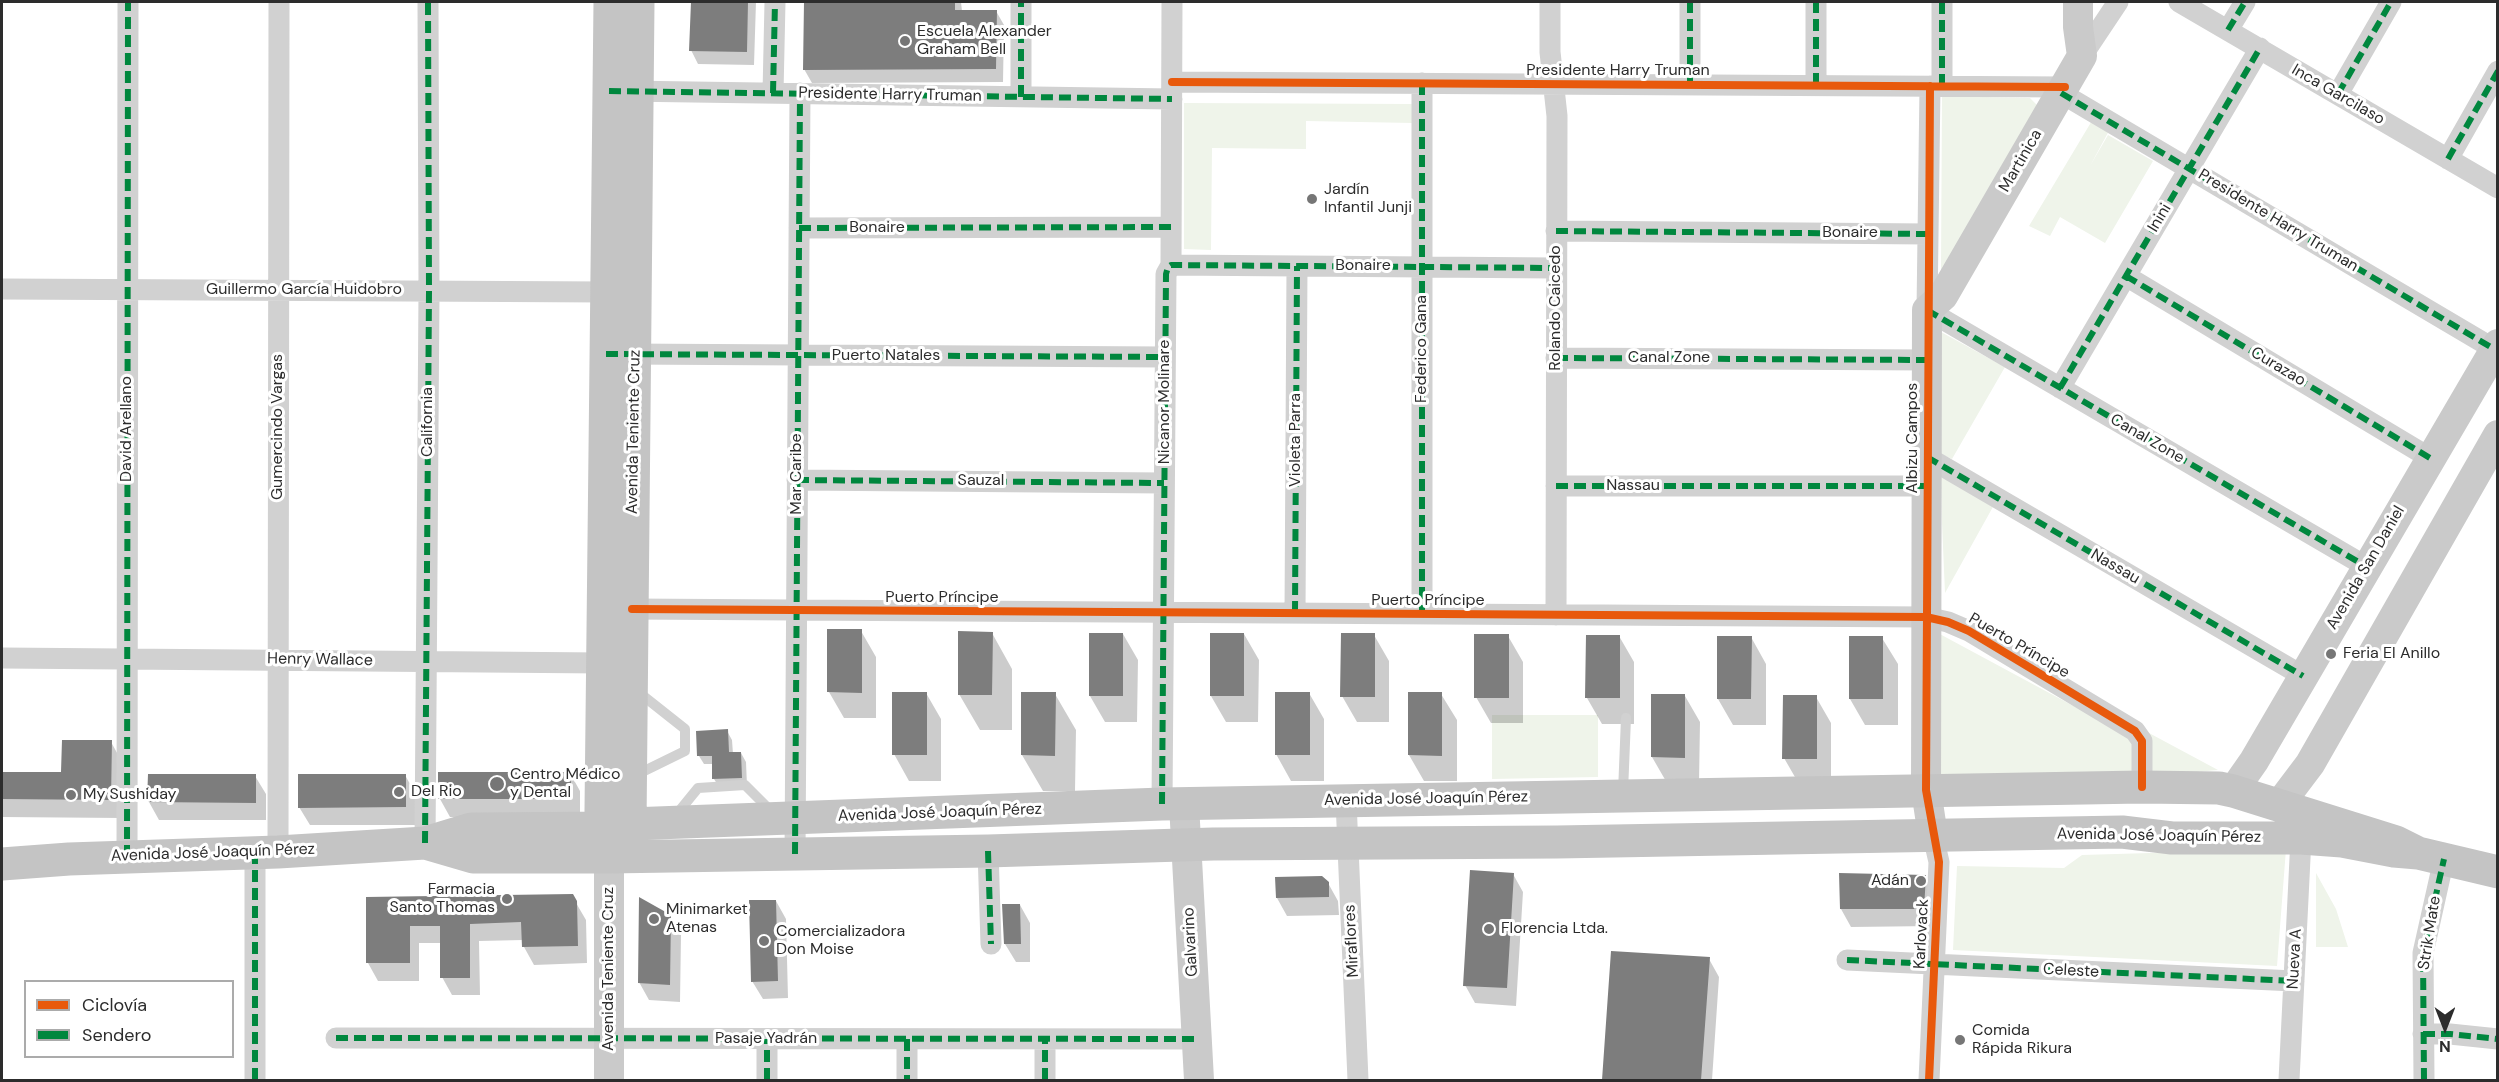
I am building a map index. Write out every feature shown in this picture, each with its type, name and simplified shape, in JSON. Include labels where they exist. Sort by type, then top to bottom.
[{"type":"main road","name":"Avenida Teniente Cruz","points":[[610,2],[623,91],[620,354],[603,663],[613,836]]},
{"type":"main road","name":"Avenida Teniente Cruz","points":[[613,836],[630,778],[632,609],[620,354],[607,292],[623,91],[638,2]]},
{"type":"main road","name":"Avenida José Joaquín Pérez","points":[[2,864],[425,843],[473,857],[613,836],[670,822],[1173,804],[2142,787],[2219,788],[2233,791],[2396,842],[2431,856]]},
{"type":"main road","points":[[1557,797],[1557,842]]},
{"type":"main road","points":[[2122,832],[2136,827],[2235,823],[2250,819],[2279,805]]},
{"type":"main road","name":"Avenida José Joaquín Pérez","points":[[613,836],[795,854],[1186,845],[1557,842],[2122,832],[2172,838],[2301,838],[2342,841],[2431,856],[2498,872]]},
{"type":"street","name":"David Arellano","points":[[127,857],[128,2]]},
{"type":"street","name":"Gumercindo Vargas","points":[[255,1080],[278,659],[279,2]]},
{"type":"street","name":"California","points":[[425,843],[429,291],[428,2]]},
{"type":"street","points":[[773,93],[775,2]]},
{"type":"street","points":[[1021,2],[1021,97]]},
{"type":"street","name":"Nicanor Molinare","points":[[1172,2],[1171,265],[1166,274],[1163,613],[1173,804]]},
{"type":"street","name":"Rolando Caicedo","points":[[1550,2],[1550,52],[1557,116],[1556,615]]},
{"type":"street","points":[[1690,2],[1690,85]]},
{"type":"street","points":[[1816,2],[1816,85]]},
{"type":"street","name":"Albizu Campos","points":[[1926,790],[1928,234],[1942,2]]},
{"type":"street","points":[[2078,2],[2078,27],[2082,56]]},
{"type":"street","points":[[2082,56],[2118,2]]},
{"type":"street","name":"Inca Garcilaso","points":[[2179,2],[2498,188]]},
{"type":"street","points":[[2228,30],[2245,2]]},
{"type":"street","points":[[2338,94],[2391,2]]},
{"type":"street","name":"Inini","points":[[2060,388],[2259,48]]},
{"type":"street","name":"Martinica","points":[[1927,310],[1943,296],[2082,56]]},
{"type":"street","points":[[2448,159],[2498,71]]},
{"type":"street","name":"Presidente Harry Truman","points":[[623,91],[1021,97],[1422,83],[1936,86],[2063,90],[2189,169],[2496,346]]},
{"type":"street","name":"Federico Gana","points":[[1422,83],[1422,614]]},
{"type":"street","name":"Mar Caribe","points":[[795,854],[787,818],[796,610],[800,93]]},
{"type":"street","name":"Bonaire","points":[[799,228],[1171,227]]},
{"type":"street","name":"Bonaire","points":[[1556,231],[1928,234]]},
{"type":"street","name":"Bonaire","points":[[1171,265],[1556,268]]},
{"type":"street","name":"Violeta Parra","points":[[1295,613],[1297,266]]},
{"type":"street","name":"Curazao","points":[[2126,276],[2430,458]]},
{"type":"street","name":"Guillermo García Huidobro","points":[[2,289],[607,292]]},
{"type":"street","name":"Canal Zone","points":[[1927,310],[2367,567]]},
{"type":"street","name":"Avenida San Daniel","points":[[2233,791],[2496,346]]},
{"type":"street","name":"Puerto Natales","points":[[620,354],[1165,357]]},
{"type":"street","name":"Canal Zone","points":[[1556,358],[1927,360]]},
{"type":"street","points":[[2279,805],[2310,764],[2498,435]]},
{"type":"street","name":"Nassau","points":[[1556,486],[1927,471],[2303,676]]},
{"type":"street","name":"Sauzal","points":[[797,480],[1164,483]]},
{"type":"street","name":"Puerto Príncipe","points":[[632,609],[1926,617],[1948,622],[1969,631],[2135,731],[2142,741],[2142,787]]},
{"type":"street","name":"Henry Wallace","points":[[2,658],[603,663]]},
{"type":"street","points":[[603,663],[631,687]]},
{"type":"street","name":"Karlovack","points":[[1926,790],[1939,862],[1929,1080]]},
{"type":"street","name":"Miraflores","points":[[1346,801],[1358,1080]]},
{"type":"street","name":"Galvarino","points":[[1173,804],[1186,845],[1198,1080]]},
{"type":"street","name":"Avenida Teniente Cruz","points":[[609,1080],[613,836]]},
{"type":"street","name":"Nueva A","points":[[2289,1080],[2301,838]]},
{"type":"street","points":[[988,851],[991,944]]},
{"type":"street","name":"Strik Mate","points":[[2424,1080],[2423,953],[2431,856]]},
{"type":"street","name":"Celeste","points":[[1847,960],[2294,981]]},
{"type":"street","points":[[2423,1034],[2498,1039]]},
{"type":"street","name":"Pasaje Yadrán","points":[[336,1038],[1197,1040]]},
{"type":"street","points":[[767,1039],[767,1080]]},
{"type":"street","points":[[907,1039],[907,1080]]},
{"type":"street","points":[[1045,1040],[1045,1080]]},
{"type":"lane","points":[[630,778],[685,750],[691,744],[685,729],[631,687]]},
{"type":"lane","points":[[1623,796],[1626,718]]},
{"type":"lane","points":[[670,822],[698,788],[725,782],[745,785],[787,818]]},
{"type":"shaded area","points":[[1942,96],[2030,98],[2037,105],[1941,271]]},
{"type":"shaded area","points":[[1184,103],[1413,104],[1413,123],[1306,121],[1306,149],[1212,148],[1211,250],[1184,249]]},
{"type":"shaded area","points":[[2093,119],[2110,129],[2090,166],[2108,135],[2153,161],[2105,243],[2060,217],[2050,236],[2029,226]]},
{"type":"shaded area","points":[[1941,332],[2005,367],[1952,459],[1938,453]]},
{"type":"shaded area","points":[[1941,477],[1994,505],[1945,593],[1942,523]]},
{"type":"shaded area","points":[[1936,632],[2133,738],[2133,772],[1940,778]]},
{"type":"shaded area","points":[[1492,715],[1598,715],[1598,777],[1492,779]]},
{"type":"shaded area","points":[[2149,733],[2218,770],[2150,776]]},
{"type":"shaded area","points":[[2286,849],[2277,966],[1953,950],[1957,866],[2064,868],[2082,855]]},
{"type":"shaded area","points":[[2316,873],[2336,909],[2348,947],[2316,947]]},
{"type":"building","points":[[691,2],[748,2],[747,52],[689,51]]},
{"type":"building","name":"Escuela Alexander Graham Bell","points":[[804,2],[955,2],[955,10],[997,10],[996,69],[803,70]]},
{"type":"building","points":[[827,629],[862,629],[862,693],[827,692]]},
{"type":"building","points":[[958,631],[993,632],[992,695],[958,695]]},
{"type":"building","points":[[1089,633],[1123,633],[1123,696],[1089,696]]},
{"type":"building","points":[[1210,633],[1244,633],[1244,696],[1210,696]]},
{"type":"building","points":[[1341,633],[1375,633],[1375,697],[1340,697]]},
{"type":"building","points":[[1474,634],[1509,634],[1509,698],[1474,698]]},
{"type":"building","points":[[1586,635],[1620,635],[1620,698],[1585,698]]},
{"type":"building","points":[[1717,636],[1752,636],[1751,699],[1717,699]]},
{"type":"building","points":[[1849,636],[1883,636],[1883,699],[1849,699]]},
{"type":"building","points":[[892,692],[927,692],[927,755],[892,755]]},
{"type":"building","points":[[1021,692],[1056,692],[1055,756],[1021,755]]},
{"type":"building","points":[[1275,692],[1310,692],[1310,755],[1275,755]]},
{"type":"building","points":[[1408,692],[1442,692],[1442,756],[1408,755]]},
{"type":"building","points":[[1651,694],[1685,694],[1685,758],[1651,757]]},
{"type":"building","points":[[1783,695],[1817,695],[1817,759],[1782,759]]},
{"type":"building","points":[[728,729],[729,752],[741,752],[742,778],[712,779],[712,756],[697,756],[696,731]]},
{"type":"building","points":[[62,740],[112,740],[111,800],[2,799],[2,772],[61,772]]},
{"type":"building","points":[[438,772],[571,772],[571,799],[438,799]]},
{"type":"building","points":[[148,774],[256,774],[256,803],[147,802]]},
{"type":"building","points":[[298,774],[406,774],[406,807],[298,808]]},
{"type":"building","name":"Florencia Ltda.","points":[[1470,870],[1514,873],[1507,988],[1463,986]]},
{"type":"building","points":[[1839,873],[1926,875],[1924,909],[1840,909]]},
{"type":"building","points":[[1322,876],[1329,882],[1329,897],[1276,898],[1275,877]]},
{"type":"building","points":[[573,894],[577,901],[578,946],[522,947],[521,922],[470,924],[470,978],[440,978],[440,926],[410,926],[410,963],[366,963],[366,897]]},
{"type":"building","points":[[639,897],[671,915],[670,985],[638,983]]},
{"type":"building","name":"Comercializadora Don Moise","points":[[749,900],[776,900],[778,981],[751,982]]},
{"type":"building","points":[[1002,904],[1020,904],[1021,944],[1004,944]]},
{"type":"building","points":[[1611,951],[1710,957],[1701,1080],[1602,1080]]},
{"type":"marked path","points":[[127,857],[128,2]]},
{"type":"marked path","points":[[425,843],[429,291],[428,2]]},
{"type":"marked path","points":[[773,93],[775,2]]},
{"type":"marked path","points":[[1021,2],[1021,97]]},
{"type":"marked path","points":[[1690,2],[1690,85]]},
{"type":"marked path","points":[[1816,2],[1816,85]]},
{"type":"marked path","points":[[1942,2],[1942,86]]},
{"type":"marked path","points":[[2228,30],[2245,2]]},
{"type":"marked path","points":[[2338,94],[2391,2]]},
{"type":"marked path","points":[[2060,388],[2260,48]]},
{"type":"marked path","points":[[2448,159],[2498,71]]},
{"type":"marked path","points":[[1422,83],[1422,614]]},
{"type":"marked path","points":[[609,91],[1172,99]]},
{"type":"marked path","points":[[795,854],[800,93]]},
{"type":"marked path","points":[[2061,93],[2494,349]]},
{"type":"marked path","points":[[799,228],[1171,227]]},
{"type":"marked path","points":[[1556,231],[1928,234]]},
{"type":"marked path","points":[[1162,804],[1166,274],[1168,267],[1171,265],[1555,268]]},
{"type":"marked path","points":[[1295,613],[1297,266]]},
{"type":"marked path","points":[[2126,276],[2430,458]]},
{"type":"marked path","points":[[1927,310],[2367,567]]},
{"type":"marked path","points":[[606,354],[1165,357]]},
{"type":"marked path","points":[[1556,358],[1927,360]]},
{"type":"marked path","points":[[1927,457],[2303,676]]},
{"type":"marked path","points":[[797,480],[1164,483]]},
{"type":"marked path","points":[[1556,486],[1927,486]]},
{"type":"marked path","points":[[988,851],[991,944]]},
{"type":"marked path","points":[[255,853],[255,1080]]},
{"type":"marked path","points":[[2424,1080],[2423,953],[2444,859]]},
{"type":"marked path","points":[[1847,960],[2294,981]]},
{"type":"marked path","points":[[2423,1034],[2498,1039]]},
{"type":"marked path","points":[[336,1038],[1197,1039]]},
{"type":"marked path","points":[[767,1039],[767,1080]]},
{"type":"marked path","points":[[907,1039],[907,1080]]},
{"type":"marked path","points":[[1045,1039],[1045,1080]]},
{"type":"cycle path","points":[[1172,82],[2065,87]]},
{"type":"cycle path","points":[[1929,1080],[1939,862],[1926,790],[1930,86]]},
{"type":"cycle path","points":[[632,609],[1926,617],[1948,622],[1969,631],[2135,731],[2142,741],[2142,787]]},
{"type":"place","name":"Escuela Alexander Graham Bell","points":[[905,41]]},
{"type":"place","name":"Jardín Infantil Junji","points":[[1312,199]]},
{"type":"place","name":"Feria El Anillo","points":[[2331,654]]},
{"type":"place","name":"Centro Médico y Dental","points":[[497,784]]},
{"type":"place","name":"Del Rio","points":[[399,792]]},
{"type":"place","name":"My Sushiday","points":[[71,795]]},
{"type":"place","name":"Adán","points":[[1921,881]]},
{"type":"place","name":"Farmacia Santo Thomas","points":[[507,899]]},
{"type":"place","name":"Minimarket Atenas","points":[[654,919]]},
{"type":"place","name":"Florencia Ltda.","points":[[1489,929]]},
{"type":"place","name":"Comercializadora Don Moise","points":[[764,941]]},
{"type":"place","name":"Comida Rápida Rikura","points":[[1960,1040]]}]
